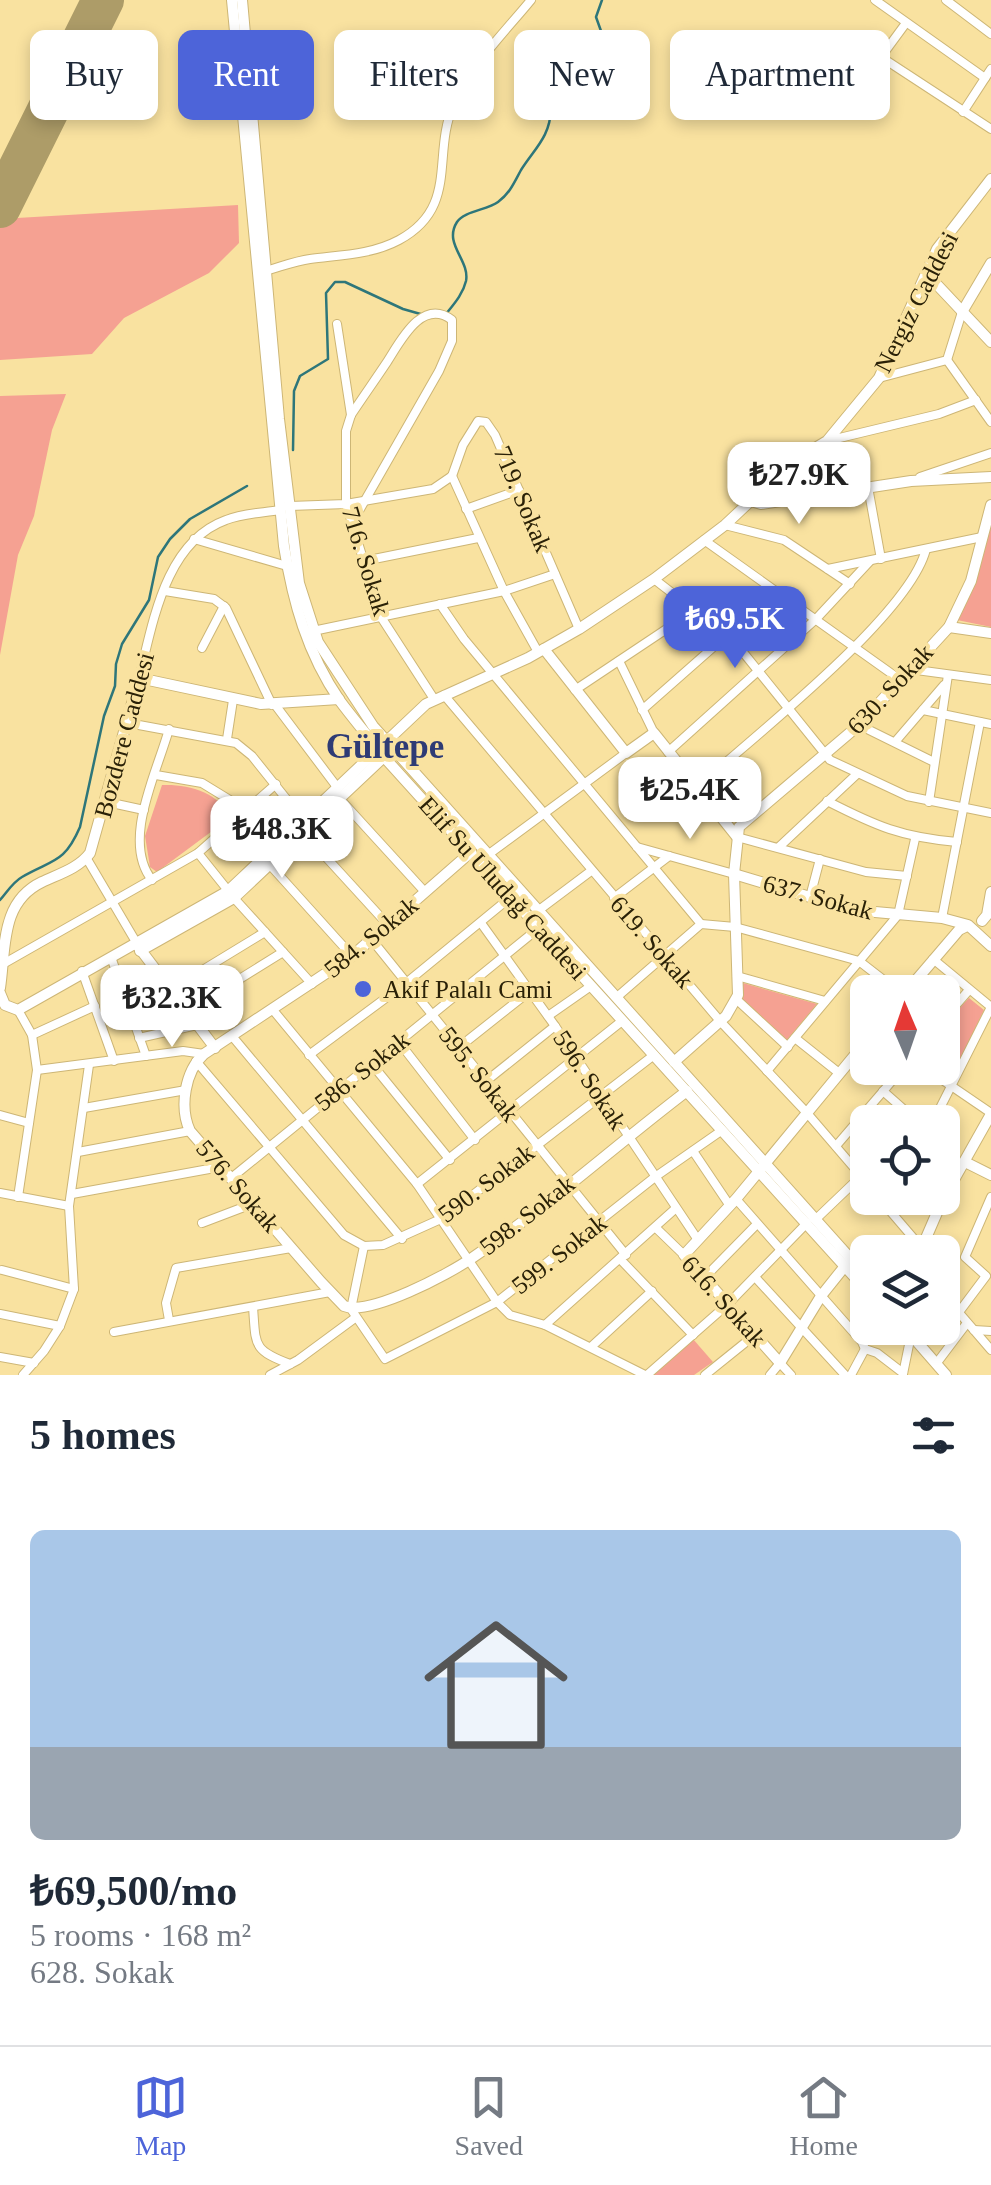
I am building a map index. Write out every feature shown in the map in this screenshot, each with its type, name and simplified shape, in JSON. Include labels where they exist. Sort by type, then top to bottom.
[{"type":"street","name":"Elif Su Uludağ Caddesi","points":[[232,0],[285,508],[287,566],[304,636],[339,700],[489,854],[762,1166],[850,1260]]},
{"type":"street","name":"Elif Su Uludağ Caddesi","points":[[242,0],[261,272]]},
{"type":"street","points":[[261,272],[302,261],[375,250],[404,238],[423,221],[441,187],[447,124],[455,101],[494,41],[531,0]]},
{"type":"street","points":[[875,0],[984,78]]},
{"type":"street","points":[[946,0],[991,34]]},
{"type":"street","points":[[906,23],[881,57],[991,129]]},
{"type":"street","points":[[964,112],[991,69]]},
{"type":"street","name":"Nergiz Caddesi","points":[[439,697],[541,651],[654,580],[751,502],[792,462],[827,441],[879,378],[948,232],[991,179]]},
{"type":"street","points":[[947,360],[962,312],[991,263]]},
{"type":"street","points":[[926,274],[991,342]]},
{"type":"street","name":"716. Sokak","points":[[367,501],[439,372],[452,341],[452,320],[446,315],[426,316],[406,330],[350,416],[346,431],[346,504],[381,617],[439,697]]},
{"type":"street","points":[[336,324],[350,416]]},
{"type":"street","points":[[879,378],[947,360]]},
{"type":"street","points":[[947,360],[991,422]]},
{"type":"street","points":[[827,441],[938,414],[976,400]]},
{"type":"street","name":"719. Sokak","points":[[452,476],[478,421],[486,422],[579,628]]},
{"type":"street","points":[[751,502],[761,504],[911,480],[991,453]]},
{"type":"street","points":[[194,539],[224,520],[433,489],[452,476],[504,591],[541,651],[626,753]]},
{"type":"street","points":[[911,480],[991,477]]},
{"type":"street","points":[[868,488],[881,559]]},
{"type":"street","points":[[466,509],[519,490]]},
{"type":"street","points":[[352,523],[367,501]]},
{"type":"street","name":"630. Sokak","points":[[737,836],[742,823],[859,725],[948,627],[971,581],[991,506]]},
{"type":"street","name":"Elif Su Uludağ Caddesi","points":[[285,508],[313,631],[385,749],[622,1021],[721,1130],[762,1166]]},
{"type":"street","points":[[725,524],[784,540],[850,584]]},
{"type":"street","points":[[828,568],[982,537]]},
{"type":"street","points":[[364,561],[478,538]]},
{"type":"street","points":[[194,539],[287,566]]},
{"type":"street","name":"Bozdere Caddesi","points":[[87,859],[107,802],[165,590],[194,539]]},
{"type":"street","points":[[704,540],[899,679]]},
{"type":"street","points":[[696,788],[853,647],[907,588],[920,569],[926,550]]},
{"type":"street","points":[[668,752],[816,619],[870,562]]},
{"type":"street","points":[[313,631],[504,591],[555,574]]},
{"type":"street","points":[[654,580],[728,635],[760,670],[824,755],[907,796],[991,813]]},
{"type":"street","points":[[165,590],[214,599],[224,606],[274,706],[339,794],[426,892]]},
{"type":"street","points":[[642,710],[777,591]]},
{"type":"street","points":[[440,604],[701,924]]},
{"type":"street","points":[[202,648],[224,606]]},
{"type":"street","points":[[575,690],[695,610]]},
{"type":"street","points":[[948,627],[991,633]]},
{"type":"street","points":[[618,662],[654,733],[737,836],[866,872],[907,876]]},
{"type":"street","points":[[909,669],[948,678],[991,680]]},
{"type":"street","points":[[140,678],[274,706],[339,700]]},
{"type":"street","points":[[896,742],[948,678]]},
{"type":"street","points":[[929,802],[948,678]]},
{"type":"street","points":[[231,895],[385,749],[421,708],[439,697]]},
{"type":"street","name":"619. Sokak","points":[[439,697],[546,812],[591,871],[720,1021],[850,1163]]},
{"type":"street","points":[[227,740],[234,700]]},
{"type":"street","points":[[923,710],[991,724]]},
{"type":"street","points":[[942,918],[980,722]]},
{"type":"street","points":[[128,724],[227,740],[246,750],[276,784],[302,827],[388,925]]},
{"type":"street","points":[[859,725],[934,762]]},
{"type":"street","points":[[152,880],[139,855],[139,832],[169,729]]},
{"type":"street","points":[[489,854],[654,733]]},
{"type":"street","points":[[779,847],[857,774]]},
{"type":"street","points":[[156,776],[202,783],[246,810]]},
{"type":"street","points":[[3,964],[198,853],[276,784]]},
{"type":"street","points":[[828,801],[885,830],[915,839],[957,842]]},
{"type":"street","points":[[107,802],[144,810]]},
{"type":"street","points":[[18,1010],[82,971],[138,947],[231,895],[270,866],[302,827]]},
{"type":"street","points":[[674,1062],[720,1021],[736,999],[737,836]]},
{"type":"street","points":[[768,1071],[898,916],[915,839]]},
{"type":"street","name":"637. Sokak","points":[[636,847],[853,910],[942,918],[968,925]]},
{"type":"street","name":"584. Sokak","points":[[205,1054],[352,956],[471,852]]},
{"type":"street","points":[[198,853],[312,984]]},
{"type":"street","points":[[614,898],[669,856]]},
{"type":"street","points":[[18,1197],[37,1070],[32,1035],[18,1010],[6,1005],[0,991],[5,920],[33,886],[87,859],[138,947],[197,1025],[205,1054],[268,1148],[344,1236],[364,1246],[353,1314],[270,1375]]},
{"type":"street","points":[[810,896],[820,859]]},
{"type":"street","points":[[270,866],[352,956]]},
{"type":"street","points":[[539,910],[591,871]]},
{"type":"street","points":[[918,975],[960,930],[982,921],[991,892]]},
{"type":"street","points":[[309,1056],[512,896]]},
{"type":"street","name":"596. Sokak","points":[[481,923],[698,1240]]},
{"type":"street","points":[[617,996],[701,924],[735,927],[859,961],[879,975]]},
{"type":"street","points":[[968,925],[991,946]]},
{"type":"street","name":"586. Sokak","points":[[230,1179],[540,927]]},
{"type":"street","points":[[170,990],[265,932]]},
{"type":"street","name":"595. Sokak","points":[[372,940],[600,1222],[623,1258],[693,1335]]},
{"type":"street","points":[[188,1011],[283,952]]},
{"type":"street","points":[[110,956],[146,1056]]},
{"type":"street","points":[[933,959],[991,1007],[942,1105]]},
{"type":"street","points":[[82,971],[114,1061]]},
{"type":"street","points":[[737,976],[825,1002]]},
{"type":"street","points":[[124,994],[162,980]]},
{"type":"street","points":[[548,1016],[592,986]]},
{"type":"street","points":[[960,1001],[970,990]]},
{"type":"street","points":[[458,1048],[530,991]]},
{"type":"street","points":[[736,999],[788,1047]]},
{"type":"street","points":[[32,1035],[95,1006]]},
{"type":"street","points":[[273,1010],[417,1184],[497,1302],[510,1315],[545,1325],[648,1373],[729,1303],[811,1221],[850,1191]]},
{"type":"street","points":[[417,1184],[622,1021]]},
{"type":"street","points":[[140,1038],[197,1025]]},
{"type":"street","points":[[485,1082],[555,1026]]},
{"type":"street","points":[[232,1036],[402,1239]]},
{"type":"street","points":[[795,1038],[839,1073]]},
{"type":"street","points":[[399,1042],[475,1140]]},
{"type":"street","points":[[37,1070],[184,1050],[205,1054]]},
{"type":"street","name":"576. Sokak","points":[[205,1054],[186,1090],[185,1116],[190,1131],[353,1314]]},
{"type":"street","name":"590. Sokak","points":[[364,1246],[402,1239],[443,1218],[654,1055]]},
{"type":"street","points":[[684,1255],[733,1202],[850,1060]]},
{"type":"street","points":[[370,1064],[450,1160]]},
{"type":"street","points":[[22,1375],[60,1326],[74,1289],[69,1206],[89,1065]]},
{"type":"street","points":[[871,1105],[888,1085]]},
{"type":"street","points":[[947,1085],[991,1114],[960,1168]]},
{"type":"street","points":[[84,1108],[186,1090]]},
{"type":"street","name":"598. Sokak","points":[[353,1314],[470,1259],[687,1091]]},
{"type":"street","points":[[883,1091],[899,1105]]},
{"type":"street","points":[[0,1115],[30,1123]]},
{"type":"street","name":"599. Sokak","points":[[353,1314],[384,1359],[497,1302],[721,1130]]},
{"type":"street","points":[[836,1146],[850,1130]]},
{"type":"street","points":[[78,1152],[190,1131]]},
{"type":"street","points":[[692,1150],[733,1202],[757,1224],[865,1349],[877,1353],[903,1374]]},
{"type":"street","points":[[964,1162],[991,1176]]},
{"type":"street","points":[[72,1194],[220,1167]]},
{"type":"street","points":[[0,1193],[69,1206]]},
{"type":"street","points":[[960,1311],[986,1276],[965,1258],[991,1197]]},
{"type":"street","points":[[202,1222],[252,1204]]},
{"type":"street","points":[[545,1325],[675,1209]]},
{"type":"street","points":[[893,1215],[909,1235]]},
{"type":"street","name":"Elif Su Uludağ Caddesi","points":[[811,1221],[850,1272]]},
{"type":"street","points":[[706,1276],[757,1224]]},
{"type":"street","name":"616. Sokak","points":[[656,1228],[706,1276],[792,1375]]},
{"type":"street","points":[[169,1320],[166,1303],[176,1268],[291,1248]]},
{"type":"street","points":[[770,1375],[845,1266]]},
{"type":"street","points":[[2,1270],[74,1289]]},
{"type":"street","points":[[755,1277],[848,1375],[865,1349]]},
{"type":"street","points":[[591,1347],[652,1291]]},
{"type":"street","points":[[114,1332],[330,1292]]},
{"type":"street","points":[[252,1306],[259,1346],[265,1354],[290,1364]]},
{"type":"street","points":[[960,1313],[991,1350]]},
{"type":"street","points":[[0,1314],[60,1326]]},
{"type":"street","points":[[970,1326],[991,1331]]},
{"type":"street","points":[[936,1364],[970,1326]]},
{"type":"street","points":[[705,1375],[756,1334]]},
{"type":"street","points":[[903,1374],[906,1345]]},
{"type":"street","points":[[920,1345],[946,1375]]},
{"type":"street","points":[[0,1356],[34,1363]]},
{"type":"shaded area","points":[[238,205],[239,243],[209,273],[124,318],[92,354],[0,360],[0,219]]},
{"type":"shaded area","points":[[66,394],[52,430],[34,516],[18,555],[0,655],[0,396]]},
{"type":"shaded area","points":[[991,519],[991,627],[957,620],[971,592]]},
{"type":"shaded area","points":[[162,785],[202,791],[218,801],[231,817],[157,872],[150,867],[145,836]]},
{"type":"shaded area","points":[[743,983],[817,1004],[787,1040],[741,999]]},
{"type":"shaded area","points":[[969,998],[984,1010],[960,1059],[960,1008]]},
{"type":"shaded area","points":[[693,1339],[713,1362],[694,1375],[654,1375]]},
{"type":"waterway","points":[[446,314],[466,281],[453,238],[457,222],[506,195],[545,135],[551,109],[608,82],[607,71],[592,53],[601,31],[596,17],[602,0]]},
{"type":"waterway","points":[[293,450],[294,391],[300,376],[328,359],[326,293],[335,282],[345,282],[424,315]]},
{"type":"waterway","points":[[0,900],[19,879],[63,854],[80,827],[104,716],[115,686],[116,664],[122,644],[149,600],[158,557],[190,519],[247,486]]},
{"type":"runway","points":[[0,207],[103,0]]},
{"type":"place","name":"Akif Palalı Cami","points":[[363,989]]},
{"type":"district","name":"Gültepe","points":[[385,746]]}]
